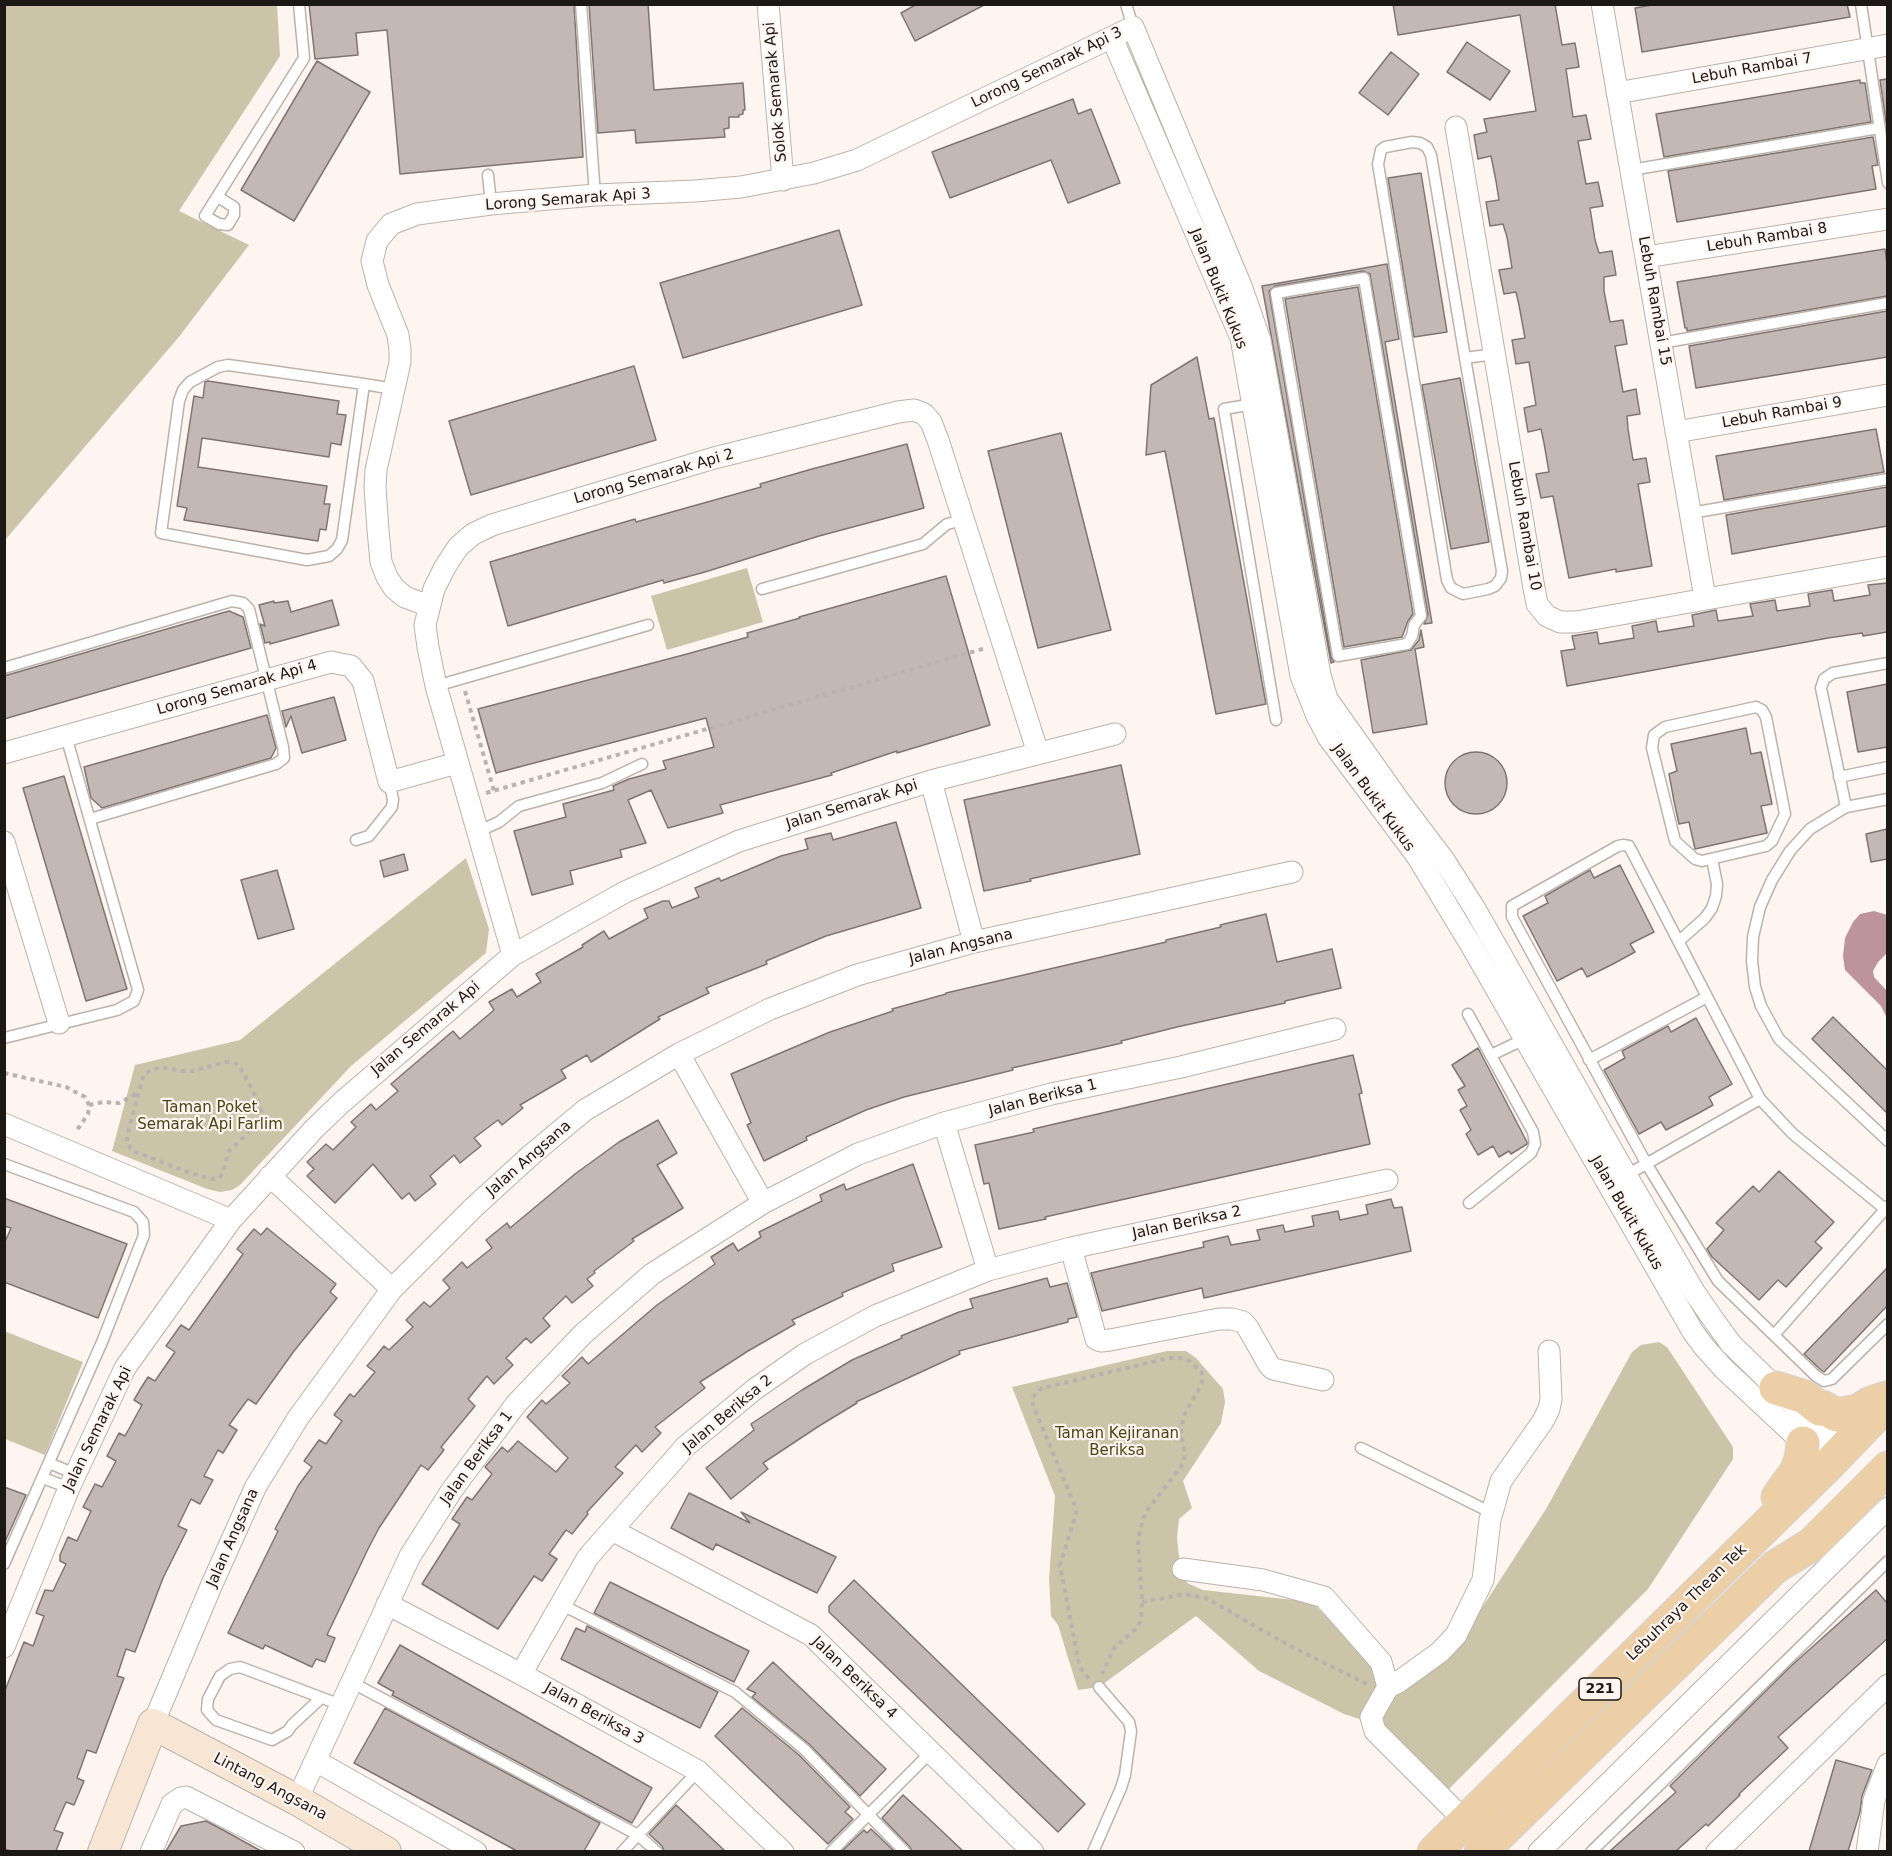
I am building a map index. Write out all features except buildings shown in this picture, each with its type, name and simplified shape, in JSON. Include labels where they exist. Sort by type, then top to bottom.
[{"type":"main road","points":[[1776,1388],[1805,1397],[1820,1409],[1822,1407],[1837,1415],[1858,1411],[1871,1403],[1887,1398]]},
{"type":"main road","name":"Lebuhraya Thean Tek","points":[[1434,1851],[1836,1460],[1887,1403]]},
{"type":"main road","name":"221","points":[[1481,1851],[1775,1567],[1820,1505],[1836,1460],[1854,1459],[1875,1448],[1887,1437]]},
{"type":"main road","points":[[1766,1526],[1777,1499],[1796,1472],[1801,1459],[1803,1443]]},
{"type":"main road","name":"221","points":[[1775,1567],[1811,1545],[1887,1468]]},
{"type":"main road","name":"Lintang Angsana","points":[[153,1724],[297,1800],[386,1851]]},
{"type":"main road","name":"Jalan Angsana","points":[[103,1851],[153,1724]]},
{"type":"street","name":"Solok Semarak Api","points":[[768,4],[783,180]]},
{"type":"street","name":"Lebuh Rambai 15","points":[[1603,5],[1705,598]]},
{"type":"street","name":"Lorong Semarak Api 3","points":[[429,606],[405,597],[394,588],[381,562],[375,487],[376,470],[400,362],[400,350],[398,335],[378,285],[372,261],[377,241],[391,224],[417,214],[491,204],[595,195],[695,191],[783,180],[814,173],[857,160],[1133,27]]},
{"type":"street","name":"Jalan Bukit Kukus","points":[[1133,27],[1241,286],[1260,340],[1262,402],[1301,676],[1328,737],[1417,856],[1535,1034],[1618,1180],[1693,1332],[1705,1348],[1803,1443],[1836,1460]]},
{"type":"street","name":"Jalan Bukit Kukus","points":[[1112,38],[1241,338],[1279,449],[1320,675],[1327,699],[1444,860],[1475,909],[1535,1034]]},
{"type":"street","name":"Lebuh Rambai 7","points":[[1617,93],[1877,46]]},
{"type":"street","name":"Lebuh Rambai 10","points":[[1456,127],[1535,596],[1537,604],[1547,616],[1560,622],[1576,622],[1887,567]]},
{"type":"street","name":"Lebuh Rambai 8","points":[[1646,257],[1887,219]]},
{"type":"street","name":"Lebuh Rambai 9","points":[[1676,432],[1887,395]]},
{"type":"street","name":"Lorong Semarak Api 2","points":[[513,955],[436,686],[426,625],[429,606],[445,567],[458,547],[473,534],[492,525],[714,458],[898,412],[914,410],[924,414],[932,422],[1038,753]]},
{"type":"street","name":"Lorong Semarak Api 4","points":[[4,753],[331,662],[351,666],[363,681],[389,782]]},
{"type":"street","name":"Jalan Semarak Api","points":[[4,1647],[72,1481],[125,1368],[231,1220],[341,1102],[513,955],[625,892],[739,842],[931,781],[1116,734]]},
{"type":"street","points":[[389,782],[457,763]]},
{"type":"street","points":[[931,781],[974,942]]},
{"type":"street","points":[[4,842],[59,1023]]},
{"type":"street","name":"Jalan Angsana","points":[[153,1724],[256,1486],[298,1418],[392,1289],[482,1200],[585,1110],[679,1054],[770,1009],[857,975],[974,942],[1292,872]]},
{"type":"street","name":"Jalan Beriksa 1","points":[[297,1800],[410,1556],[452,1490],[516,1404],[583,1334],[652,1274],[763,1203],[858,1154],[944,1123],[1051,1094],[1181,1067],[1335,1029]]},
{"type":"street","points":[[679,1054],[763,1203]]},
{"type":"street","points":[[944,1123],[988,1270]]},
{"type":"street","points":[[4,1125],[231,1220]]},
{"type":"street","points":[[270,1176],[392,1289]]},
{"type":"street","name":"Jalan Beriksa 2","points":[[521,1674],[588,1557],[686,1446],[755,1389],[805,1354],[875,1316],[988,1270],[1071,1248],[1387,1180]]},
{"type":"street","name":"Jalan Bukit Kukus","points":[[1618,1180],[1731,1344],[1776,1388],[1836,1460]]},
{"type":"street","points":[[1071,1248],[1096,1339],[1110,1340],[1219,1318],[1232,1319],[1243,1322],[1248,1328],[1273,1369],[1323,1380]]},
{"type":"street","points":[[1465,1821],[1375,1731],[1371,1717],[1386,1690],[1440,1652],[1456,1635],[1483,1580],[1492,1513],[1501,1481],[1544,1421],[1549,1409],[1551,1399],[1549,1351]]},
{"type":"street","points":[[1539,1851],[1887,1508]]},
{"type":"street","name":"Jalan Beriksa 4","points":[[612,1530],[811,1635],[1033,1851]]},
{"type":"street","points":[[1183,1569],[1263,1580],[1324,1597],[1381,1662],[1386,1690]]},
{"type":"street","name":"Jalan Beriksa 3","points":[[387,1604],[698,1771],[783,1851]]},
{"type":"street","points":[[1717,1851],[1887,1685]]},
{"type":"street","points":[[316,1761],[476,1851]]},
{"type":"street","points":[[1867,1851],[1874,1800],[1887,1764]]},
{"type":"street","points":[[151,1851],[172,1804],[186,1797],[294,1851]]},
{"type":"lane","points":[[218,197],[304,58],[299,4]]},
{"type":"lane","points":[[581,4],[595,195]]},
{"type":"lane","points":[[1126,4],[1133,27]]},
{"type":"lane","points":[[1861,4],[1877,46],[1879,128],[1887,183]]},
{"type":"lane","points":[[1631,170],[1879,128]]},
{"type":"lane","points":[[1412,142],[1420,143],[1427,147],[1431,155],[1465,358],[1502,571],[1501,578],[1495,586],[1463,594],[1451,588],[1447,580],[1378,164],[1381,150],[1385,147],[1412,142]]},
{"type":"lane","points":[[488,175],[491,204]]},
{"type":"lane","points":[[1364,278],[1421,616],[1414,625],[1412,636],[1407,644],[1338,656],[1300,436],[1276,293],[1364,278]]},
{"type":"lane","points":[[1661,344],[1887,303]]},
{"type":"lane","points":[[1465,358],[1495,354]]},
{"type":"lane","points":[[364,384],[342,540],[329,556],[308,560],[161,533],[179,401],[183,390],[190,382],[218,367],[228,365],[394,388]]},
{"type":"lane","points":[[1262,402],[1224,409],[1276,720]]},
{"type":"lane","points":[[1279,449],[1300,436]]},
{"type":"lane","points":[[1279,449],[1303,453]]},
{"type":"lane","points":[[1690,513],[1887,479]]},
{"type":"lane","points":[[762,589],[923,544],[947,524],[963,519]]},
{"type":"lane","points":[[4,668],[232,601],[243,603],[249,609],[284,758],[276,764],[90,819]]},
{"type":"lane","points":[[436,686],[648,625]]},
{"type":"lane","points":[[1846,807],[1821,688],[1824,679],[1833,673],[1887,663]]},
{"type":"lane","points":[[1755,707],[1762,710],[1766,717],[1785,813],[1772,841],[1766,846],[1712,859],[1702,861],[1695,859],[1675,841],[1652,741],[1659,730],[1665,727],[1755,707]]},
{"type":"lane","points":[[4,1038],[117,1010],[134,1001],[138,990],[66,736]]},
{"type":"lane","points":[[477,832],[499,822],[519,806],[602,783],[642,764]]},
{"type":"lane","points":[[1839,777],[1887,767]]},
{"type":"lane","points":[[356,840],[369,836],[392,807],[393,799],[389,782]]},
{"type":"lane","points":[[1887,799],[1846,807],[1810,829],[1790,851],[1772,880],[1760,907],[1753,937],[1752,961],[1755,987],[1761,1006],[1779,1039],[1887,1141]]},
{"type":"lane","points":[[1774,1335],[1886,1208],[1793,1134],[1760,1099],[1633,850],[1623,845],[1512,906],[1512,917],[1589,1060],[1646,1162],[1718,1281],[1816,1376],[1828,1381],[1887,1324]]},
{"type":"lane","points":[[1679,941],[1705,918],[1712,908],[1717,884],[1712,859]]},
{"type":"lane","points":[[1589,1060],[1707,997]]},
{"type":"lane","points":[[1468,1014],[1533,1132],[1535,1144],[1531,1153],[1469,1203]]},
{"type":"lane","points":[[1491,1055],[1535,1034]]},
{"type":"lane","points":[[1618,1180],[1760,1099]]},
{"type":"lane","points":[[4,1164],[134,1212],[142,1222],[144,1235],[102,1342],[4,1564]]},
{"type":"lane","points":[[1361,1448],[1492,1513]]},
{"type":"lane","points":[[49,1463],[72,1481]]},
{"type":"lane","points":[[43,1478],[72,1481]]},
{"type":"lane","points":[[1591,1851],[1887,1561]]},
{"type":"lane","points":[[562,1605],[735,1692],[804,1749],[905,1851]]},
{"type":"lane","points":[[321,1698],[288,1731],[272,1740],[216,1720],[207,1710],[207,1699],[220,1676],[230,1669],[240,1667],[341,1705]]},
{"type":"lane","points":[[351,1682],[638,1835],[657,1851]]},
{"type":"lane","points":[[1093,1851],[1125,1776],[1131,1731],[1128,1722],[1099,1687]]},
{"type":"lane","points":[[831,1851],[931,1752]]},
{"type":"lane","points":[[622,1851],[698,1771]]},
{"type":"path","points":[[462,678],[491,791],[979,650]]},
{"type":"path","points":[[89,1106],[103,1102],[119,1103],[138,1093],[146,1073],[152,1069],[160,1067],[193,1071],[223,1062],[233,1062],[239,1065],[261,1107],[262,1115],[260,1122],[229,1151],[222,1174],[219,1178],[213,1179],[190,1173],[133,1151],[127,1144],[127,1136],[138,1093]]},
{"type":"path","points":[[4,1073],[66,1087],[85,1097],[89,1106],[88,1114],[76,1131],[70,1152]]},
{"type":"path","points":[[1169,1358],[1180,1358],[1190,1360],[1198,1368],[1202,1373],[1202,1382],[1184,1415],[1181,1431],[1185,1455],[1183,1464],[1145,1513],[1138,1539],[1142,1602],[1138,1627],[1114,1648],[1102,1674],[1094,1679],[1086,1677],[1079,1664],[1060,1565],[1076,1514],[1032,1398],[1041,1388],[1169,1358]]},
{"type":"path","points":[[1142,1602],[1185,1594],[1206,1598],[1290,1646],[1386,1690]]},
{"type":"green space","points":[[5,4],[277,5],[280,56],[179,211],[249,245],[178,338],[5,540]]},
{"type":"green space","points":[[747,568],[763,622],[667,650],[651,596]]},
{"type":"green space","name":"Taman Poket Semarak Api Farlim","points":[[466,858],[489,929],[486,953],[351,1066],[240,1185],[232,1190],[220,1192],[207,1189],[112,1151],[135,1065],[240,1040]]},
{"type":"green space","points":[[4,1331],[83,1362],[45,1455],[5,1439]]},
{"type":"green space","name":"Taman Kejiranan Beriksa","points":[[1659,1342],[1667,1347],[1733,1447],[1733,1459],[1648,1589],[1446,1792],[1383,1727],[1344,1714],[1259,1671],[1196,1616],[1099,1687],[1078,1690],[1058,1625],[1051,1616],[1049,1579],[1055,1496],[1012,1387],[1167,1351],[1186,1351],[1196,1358],[1223,1389],[1225,1402],[1221,1423],[1183,1481],[1192,1508],[1179,1519],[1177,1537],[1179,1557],[1187,1583],[1203,1590],[1303,1601],[1316,1606],[1368,1661],[1393,1693],[1454,1651],[1546,1509],[1632,1352],[1641,1345]]},
{"type":"shaded area","points":[[1874,911],[1887,915],[1887,953],[1873,971],[1874,977],[1887,991],[1887,1018],[1881,1006],[1845,970],[1843,956],[1845,938],[1853,922],[1860,914]]}]
